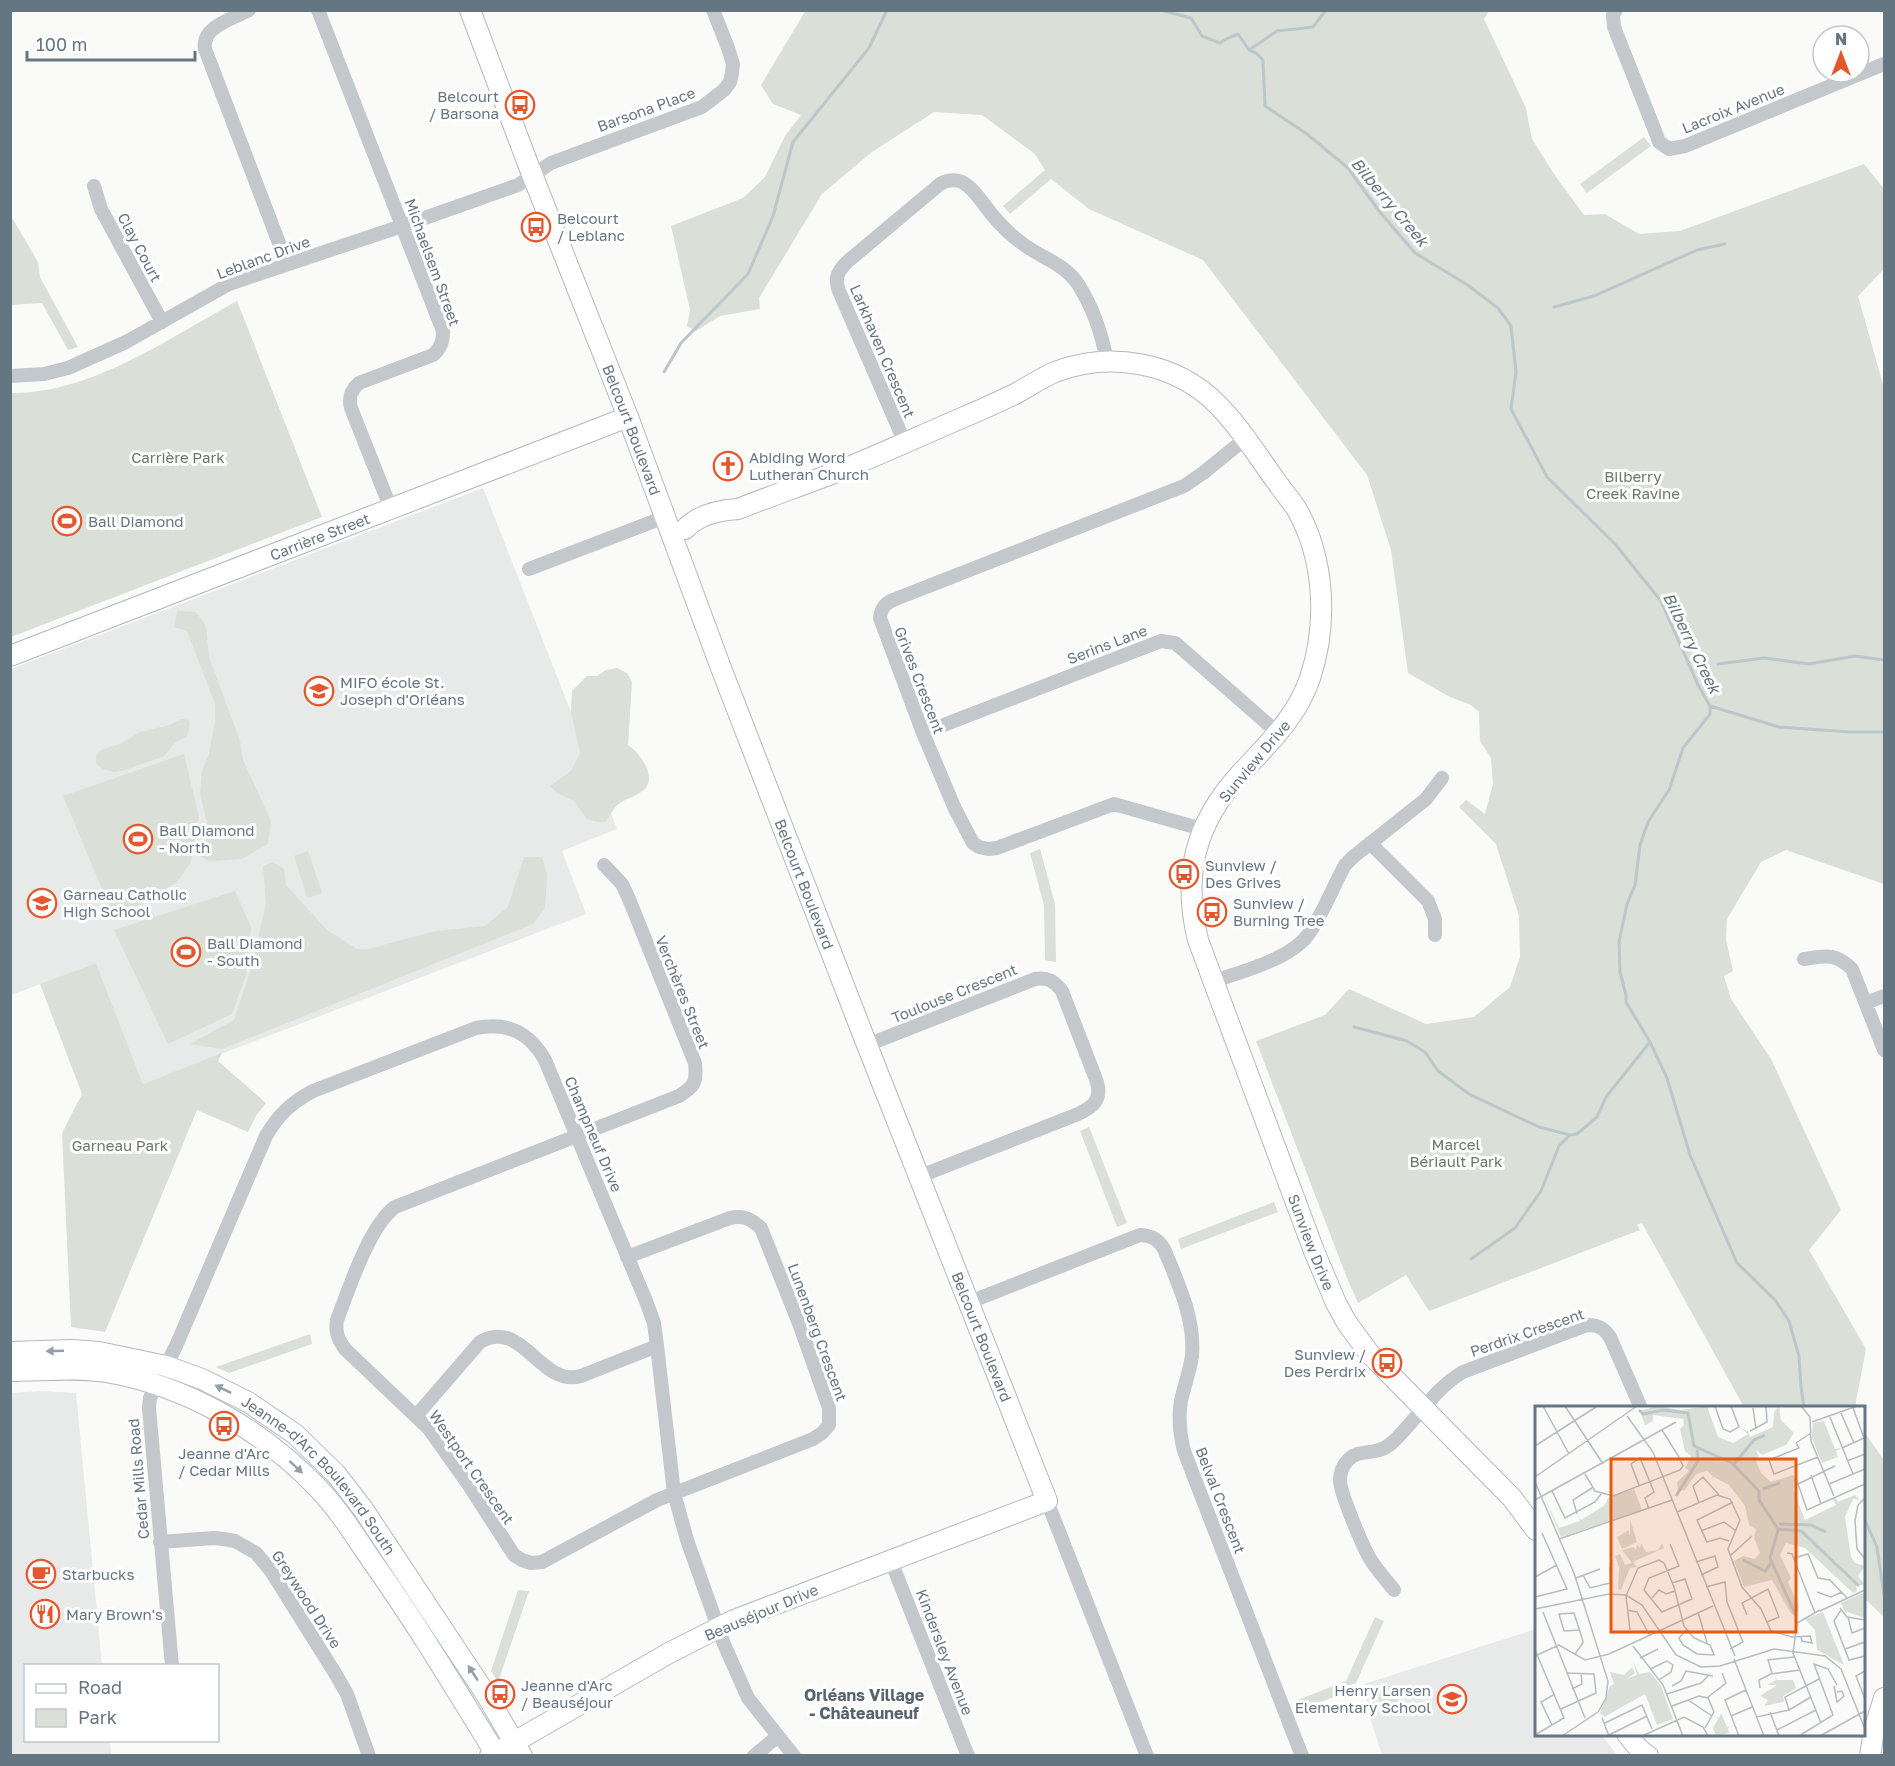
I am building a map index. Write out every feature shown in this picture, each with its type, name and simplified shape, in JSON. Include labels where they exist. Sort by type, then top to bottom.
[{"type":"street","points":[[249,10],[209,32],[204,43],[204,50],[287,264]]},
{"type":"street","name":"Michaelsem Street","points":[[318,10],[443,331],[439,350],[434,355],[360,383],[350,394],[349,401],[391,509]]},
{"type":"street","name":"Belcourt Boulevard","points":[[470,10],[532,175],[674,526],[721,668],[918,1177],[1147,1755]]},
{"type":"street","name":"Barsona Place","points":[[532,175],[551,163],[702,107],[724,90],[730,82],[733,64],[713,10]]},
{"type":"street","name":"Lacroix Avenue","points":[[1616,10],[1613,15],[1614,27],[1659,142],[1669,149],[1685,146],[1884,64]]},
{"type":"street","name":"Leblanc Drive","points":[[10,376],[44,374],[68,368],[126,342],[229,284],[518,185],[532,175]]},
{"type":"street","name":"Larkhaven Crescent","points":[[905,443],[836,284],[837,276],[847,262],[946,181],[961,182],[968,186],[995,219],[1021,243],[1061,266],[1070,274],[1088,302],[1104,342],[1107,361]]},
{"type":"street","name":"Clay Court","points":[[94,186],[101,209],[162,322]]},
{"type":"street","name":"Sunview Drive","points":[[674,526],[726,510],[738,509],[836,472],[981,410],[1053,372],[1088,362],[1107,361],[1146,365],[1183,379],[1216,404],[1296,508],[1313,551],[1319,576],[1322,616],[1313,669],[1288,722],[1225,792],[1202,829],[1192,871],[1192,918],[1198,940],[1314,1251],[1347,1323],[1369,1353],[1512,1498],[1535,1529]]},
{"type":"street","name":"Carrière Street","points":[[10,656],[628,417]]},
{"type":"street","name":"Grives Crescent","points":[[1202,829],[1114,804],[997,848],[979,848],[969,837],[955,809],[923,733],[880,618],[881,610],[886,603],[1184,486],[1245,439]]},
{"type":"street","points":[[529,569],[674,526]]},
{"type":"street","name":"Serins Lane","points":[[923,733],[1161,641],[1175,643],[1182,648],[1278,733]]},
{"type":"street","points":[[1212,982],[1282,956],[1299,945],[1310,933],[1345,865],[1426,799],[1442,778]]},
{"type":"street","points":[[1370,843],[1428,901],[1435,919],[1435,935]]},
{"type":"street","name":"Verchères Street","points":[[577,1137],[679,1096],[689,1090],[696,1077],[694,1063],[629,899],[621,884],[604,866]]},
{"type":"street","points":[[1804,959],[1828,956],[1841,959],[1852,969],[1884,1050]]},
{"type":"street","name":"Toulouse Crescent","points":[[867,1045],[1035,979],[1048,979],[1056,983],[1062,991],[1097,1082],[1099,1096],[1096,1102],[1091,1108],[1078,1114],[918,1177]]},
{"type":"street","points":[[1866,1003],[1884,996]]},
{"type":"street","name":"Champneuf Drive","points":[[166,1366],[266,1136],[282,1113],[301,1097],[476,1028],[504,1027],[524,1035],[538,1047],[545,1060],[654,1323],[674,1493],[687,1540],[724,1644],[748,1698],[794,1755]]},
{"type":"street","name":"Westport Crescent","points":[[577,1137],[404,1203],[386,1214],[373,1233],[335,1329],[338,1340],[345,1348],[429,1429],[514,1555],[522,1560],[531,1563],[542,1562],[615,1521],[674,1493]]},
{"type":"street","name":"Lunenberg Crescent","points":[[627,1257],[730,1218],[746,1217],[754,1221],[761,1228],[830,1407],[829,1425],[813,1439],[674,1493]]},
{"type":"street","name":"Belval Crescent","points":[[967,1303],[1140,1235],[1158,1240],[1164,1249],[1190,1318],[1192,1356],[1180,1402],[1180,1438],[1302,1755]]},
{"type":"street","name":"Perdrix Crescent","points":[[1394,1590],[1370,1558],[1340,1486],[1342,1468],[1354,1455],[1388,1448],[1455,1377],[1587,1325],[1594,1325],[1606,1331],[1610,1337],[1641,1406]]},
{"type":"street","points":[[416,1416],[480,1342],[495,1335],[515,1341],[552,1371],[568,1378],[581,1376],[657,1346]]},
{"type":"street","name":"Jeanne-d'Arc Boulevard South","points":[[10,1352],[72,1350],[99,1352],[166,1366],[202,1379],[248,1402],[295,1434],[336,1474],[363,1509],[488,1696],[518,1748]]},
{"type":"street","name":"Cedar Mills Road","points":[[166,1366],[150,1398],[149,1407],[172,1664]]},
{"type":"street","name":"Jeanne-d'Arc Boulevard South","points":[[10,1371],[103,1372],[156,1385],[236,1421],[263,1440],[320,1490],[341,1516],[401,1602],[494,1754]]},
{"type":"street","name":"Beauséjour Drive","points":[[494,1754],[518,1748],[669,1653],[719,1627],[1047,1501]]},
{"type":"street","name":"Greywood Drive","points":[[160,1542],[224,1539],[240,1544],[256,1553],[272,1571],[347,1694],[369,1755]]},
{"type":"street","name":"Kindersley Avenue","points":[[891,1561],[968,1755]]},
{"type":"street","points":[[1870,1755],[1874,1730],[1884,1698]]},
{"type":"street","points":[[754,1755],[778,1736]]},
{"type":"street","points":[[1629,1736],[1648,1755]]},
{"type":"shaded area","points":[[483,488],[617,829],[562,851],[586,914],[143,1084],[96,963],[11,995],[11,669]]},
{"type":"shaded area","points":[[43,1391],[76,1393],[102,1664],[24,1664],[24,1742],[110,1742],[111,1755],[11,1755],[11,1393]]},
{"type":"shaded area","name":"Henry Larsen Elementary School","points":[[1535,1629],[1535,1736],[1603,1736],[1617,1755],[1382,1755],[1369,1714],[1364,1684]]},
{"type":"green space","name":"Bilberry Creek Ravine","points":[[806,10],[1489,11],[1484,19],[1526,108],[1532,139],[1584,215],[1605,214],[1639,234],[1680,231],[1864,164],[1884,189],[1884,269],[1858,296],[1884,388],[1884,884],[1786,850],[1761,862],[1727,919],[1726,940],[1733,971],[1724,976],[1731,999],[1771,1059],[1841,1210],[1809,1250],[1866,1349],[1855,1406],[1743,1406],[1642,1223],[1637,1225],[1640,1230],[1429,1311],[1406,1275],[1358,1303],[1256,1041],[1325,1015],[1349,989],[1426,1024],[1474,1017],[1510,987],[1520,957],[1519,916],[1496,844],[1459,807],[1466,800],[1485,814],[1493,784],[1491,758],[1480,741],[1479,712],[1471,705],[1450,697],[1408,673],[1391,550],[1367,475],[1203,260],[1089,209],[1051,179],[1010,214],[1003,206],[1045,170],[1035,154],[982,115],[934,112],[872,152],[822,194],[759,298],[760,309],[720,316],[696,331],[687,326],[690,310],[671,226],[743,198],[765,177],[785,136],[801,115],[773,104],[761,85]]},
{"type":"green space","points":[[1644,137],[1651,146],[1587,193],[1580,184]]},
{"type":"green space","points":[[11,216],[38,262],[40,277],[78,347],[68,350],[42,303],[11,305]]},
{"type":"green space","name":"Carrière Park","points":[[237,301],[322,517],[11,637],[11,393],[41,391],[100,374],[157,347]]},
{"type":"green space","points":[[177,611],[196,612],[206,626],[209,657],[240,741],[243,760],[271,821],[268,844],[242,859],[209,861],[200,856],[209,831],[200,794],[202,771],[209,754],[215,722],[215,704],[187,631],[174,627]]},
{"type":"green space","points":[[617,668],[627,673],[632,682],[628,745],[645,764],[649,777],[645,789],[618,805],[605,822],[596,822],[586,818],[574,801],[557,793],[550,786],[571,771],[580,753],[571,712],[572,691],[587,676],[597,676],[606,670]]},
{"type":"green space","points":[[181,719],[188,720],[190,723],[187,737],[176,742],[164,756],[114,772],[96,764],[96,756],[101,750],[120,744],[140,732],[170,725]]},
{"type":"green space","name":"Ball Diamond - North","points":[[184,754],[199,817],[191,862],[177,882],[148,901],[114,917],[63,796]]},
{"type":"green space","points":[[1040,849],[1055,904],[1056,962],[1045,960],[1044,905],[1030,853]]},
{"type":"green space","points":[[308,851],[322,893],[307,898],[294,856]]},
{"type":"green space","points":[[524,857],[542,857],[547,874],[545,908],[533,924],[222,1049],[190,1044],[234,1020],[252,966],[266,903],[263,866],[273,862],[284,869],[286,885],[327,930],[357,949],[368,949],[436,931],[485,926],[508,907]]},
{"type":"green space","name":"Ball Diamond - South","points":[[235,891],[251,927],[246,975],[232,1014],[168,1044],[114,930]]},
{"type":"green space","name":"Garneau Park","points":[[96,963],[143,1084],[222,1053],[218,1061],[266,1103],[248,1132],[197,1110],[105,1332],[71,1327],[62,1133],[82,1094],[40,984]]},
{"type":"green space","points":[[1089,1127],[1127,1223],[1117,1227],[1080,1131]]},
{"type":"green space","points":[[1274,1202],[1278,1212],[1181,1249],[1178,1239]]},
{"type":"green space","points":[[310,1334],[312,1344],[229,1373],[216,1367]]},
{"type":"green space","points":[[1865,1433],[1884,1460],[1884,1617],[1865,1599]]},
{"type":"green space","points":[[518,1590],[529,1591],[498,1682],[491,1671]]},
{"type":"green space","points":[[1375,1617],[1384,1621],[1356,1683],[1348,1686],[1350,1691],[1302,1709],[1298,1700],[1346,1681]]},
{"type":"green space","points":[[1385,1686],[1393,1686],[1399,1692],[1399,1700],[1393,1706],[1385,1706],[1379,1700],[1379,1692]]},
{"type":"waterway","points":[[664,372],[681,343],[748,274],[773,216],[793,142],[869,48],[887,10]]},
{"type":"waterway","name":"Bilberry Creek","points":[[1160,10],[1191,18],[1202,36],[1220,43],[1238,34],[1249,50],[1263,60],[1265,106],[1307,134],[1348,168],[1379,211],[1415,253],[1466,284],[1498,308],[1511,326],[1516,372],[1511,409],[1547,477],[1615,544],[1661,601],[1698,685],[1710,706],[1779,727],[1884,732]]},
{"type":"waterway","points":[[1249,50],[1277,31],[1313,27],[1326,10]]},
{"type":"waterway","points":[[1554,307],[1594,296],[1697,250],[1725,244]]},
{"type":"waterway","points":[[1718,664],[1764,658],[1809,664],[1855,656],[1884,660]]},
{"type":"waterway","points":[[1710,706],[1710,714],[1683,748],[1669,790],[1648,822],[1640,845],[1635,885],[1627,904],[1619,942],[1620,972],[1626,1002],[1650,1042],[1667,1078],[1690,1155],[1737,1263],[1775,1300],[1789,1321],[1799,1356],[1804,1406]]},
{"type":"waterway","points":[[1354,1027],[1407,1041],[1425,1052],[1438,1071],[1469,1094],[1539,1127],[1570,1135],[1577,1134],[1597,1117],[1606,1097],[1650,1042]]},
{"type":"waterway","points":[[1471,1259],[1515,1228],[1541,1191],[1559,1146],[1570,1135]]},
{"type":"waterway","points":[[1865,1520],[1877,1547],[1884,1595]]},
{"type":"place","name":"Belcourt / Barsona","points":[[520,105]]},
{"type":"place","name":"Belcourt / Leblanc","points":[[536,227]]},
{"type":"place","name":"Abiding Word Lutheran Church","points":[[728,466]]},
{"type":"place","name":"Ball Diamond","points":[[67,521]]},
{"type":"place","name":"MIFO école St. Joseph d'Orléans","points":[[319,691]]},
{"type":"place","name":"Ball Diamond - North","points":[[138,839]]},
{"type":"place","name":"Sunview / Des Grives","points":[[1184,874]]},
{"type":"place","name":"Garneau Catholic High School","points":[[42,903]]},
{"type":"place","name":"Sunview / Burning Tree","points":[[1212,912]]},
{"type":"place","name":"Ball Diamond - South","points":[[186,952]]},
{"type":"place","name":"Sunview / Des Perdrix","points":[[1387,1363]]},
{"type":"place","name":"Jeanne d'Arc / Cedar Mills","points":[[224,1426]]},
{"type":"place","name":"Starbucks","points":[[41,1574]]},
{"type":"place","name":"Mary Brown's","points":[[45,1614]]},
{"type":"place","name":"Jeanne d'Arc / Beauséjour","points":[[500,1694]]},
{"type":"place","name":"Henry Larsen Elementary School","points":[[1452,1699]]},
{"type":"district","name":"Orléans Village - Châteauneuf","points":[[864,1704]]},
{"type":"park label","name":"Marcel Bériault Park","points":[[1456,1152]]}]
